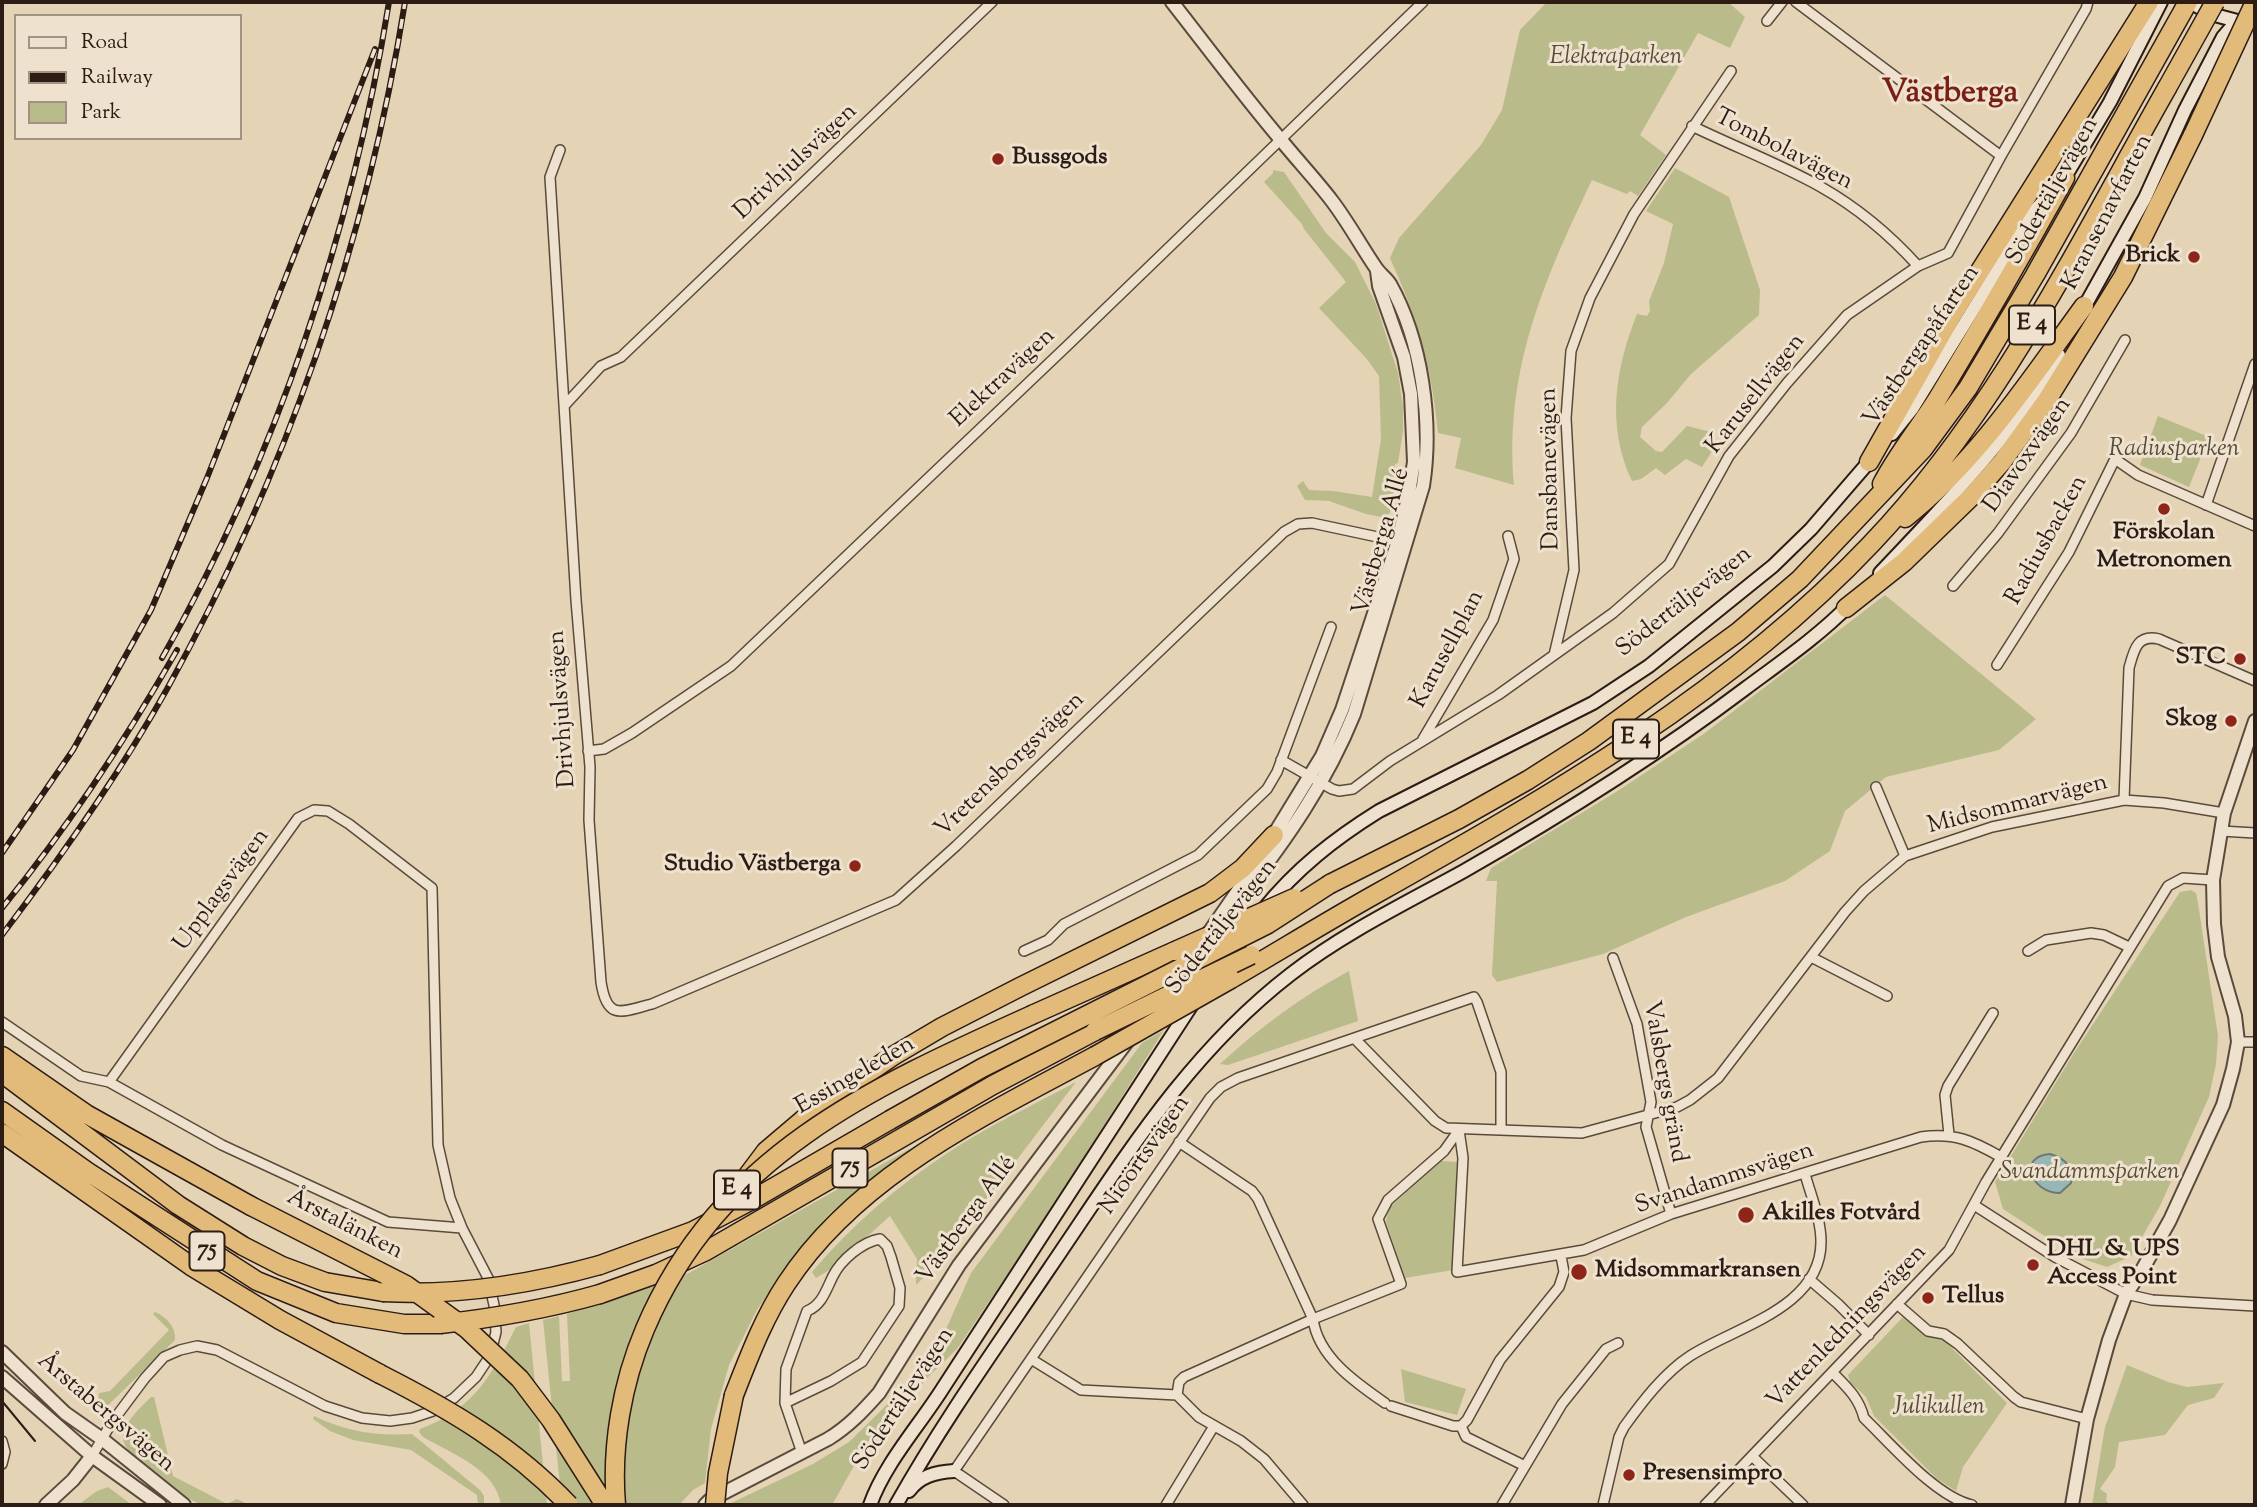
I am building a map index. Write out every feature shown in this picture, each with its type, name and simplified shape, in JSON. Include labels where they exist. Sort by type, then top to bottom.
[{"type":"highway","points":[[1869,462],[1951,317],[2149,2]]},
{"type":"highway","name":"Södertäljevägen","points":[[1330,884],[1459,819],[1589,741],[1728,639],[1790,588],[1923,449],[1968,388],[2042,264],[2189,2]]},
{"type":"highway","name":"Södertäljevägen","points":[[1372,896],[1531,806],[1612,756],[1690,702],[1819,595],[1872,544],[1941,462],[1996,387],[2215,2]]},
{"type":"highway","points":[[1846,608],[1904,562],[1971,497],[2002,462],[2047,400],[2123,277],[2255,2]]},
{"type":"highway","points":[[1873,502],[1894,460],[1936,401],[2066,178]]},
{"type":"highway","name":"E 4","points":[[1872,544],[1924,502],[1977,447],[2084,306]]},
{"type":"highway","points":[[739,1188],[766,1151],[819,1106],[903,1051],[1020,987],[1210,893],[1243,868],[1274,835]]},
{"type":"highway","name":"Essingeleden","points":[[616,1505],[617,1434],[636,1351],[656,1304],[675,1270],[715,1213],[739,1188],[790,1145],[829,1117],[956,1049],[1262,911],[1330,884]]},
{"type":"highway","name":"75","points":[[2,1073],[178,1205],[243,1246],[282,1266],[325,1282],[383,1292],[427,1294],[471,1291],[558,1277],[600,1265],[693,1231],[1006,1056],[1268,924],[1330,884]]},
{"type":"highway","name":"E 4","points":[[715,1505],[719,1463],[734,1395],[757,1335],[786,1283],[844,1216],[895,1174],[973,1122],[1231,979],[1372,896]]},
{"type":"highway","name":"75","points":[[2,1111],[88,1172],[257,1282],[336,1313],[404,1324],[493,1319],[559,1306],[600,1294],[656,1274],[706,1251],[993,1085],[1095,1031],[1372,896]]},
{"type":"highway","name":"Årstalänken","points":[[2,1056],[86,1114],[251,1206],[406,1285],[467,1329],[520,1380],[551,1420],[605,1505]]},
{"type":"highway","name":"75","points":[[2,1133],[191,1266],[280,1321],[472,1424],[543,1478],[569,1505]]},
{"type":"main road","name":"Västberga Allé","points":[[705,1505],[845,1429],[878,1393],[959,1265],[1224,913],[1274,835],[1341,745],[1354,714],[1402,542],[1423,486],[1426,463],[1423,392],[1416,354],[1389,282],[1377,271],[1333,202],[1281,141],[1172,2]]},
{"type":"main road","name":"Västbergapåfarten","points":[[1869,462],[1912,409],[2035,211],[2066,178],[2110,102],[2161,2]]},
{"type":"main road","points":[[2189,2],[2211,14],[2236,22],[2255,22]]},
{"type":"main road","name":"Kransenavfarten","points":[[1846,608],[1939,512],[2028,403],[2076,326],[2084,306],[2145,198],[2185,110],[2223,37],[2236,22]]},
{"type":"main road","name":"Södertäljevägen","points":[[862,1505],[872,1499],[959,1360],[1049,1227],[1213,973],[1282,886],[1329,844],[1379,811],[1593,703],[1649,666],[1773,566],[1811,529],[1869,462]]},
{"type":"main road","name":"Södertäljevägen","points":[[897,1505],[947,1420],[1156,1111],[1228,1029],[1291,974],[1327,948],[1495,853],[1648,759],[1773,668],[1846,608]]},
{"type":"main road","points":[[2072,1505],[2087,1419],[2109,1340],[2126,1294],[2170,1220],[2222,1105],[2233,1069],[2238,1042],[2235,1016],[2218,957],[2213,880],[2224,813],[2255,721]]},
{"type":"main road","name":"Västberga Allé","points":[[1224,913],[1242,897],[1265,868],[1316,779]]},
{"type":"main road","name":"Årstabergsvägen","points":[[2,1352],[65,1413],[184,1505]]},
{"type":"main road","name":"Årstabergsvägen","points":[[2,1377],[92,1455],[160,1505]]},
{"type":"main road","points":[[46,1505],[73,1480],[92,1455]]},
{"type":"main road","points":[[897,1505],[914,1484],[925,1477],[954,1471]]},
{"type":"street","name":"Drivhjulsvägen","points":[[565,405],[601,366],[621,357],[992,2]]},
{"type":"street","name":"Elektravägen","points":[[588,751],[604,749],[632,733],[731,666],[1423,2]]},
{"type":"street","points":[[1768,21],[1782,2]]},
{"type":"street","points":[[1796,2],[2001,156]]},
{"type":"street","name":"Karusellvägen","points":[[1316,779],[1339,791],[1353,789],[1378,769],[1498,695],[1613,613],[1669,564],[1729,456],[1787,383],[1847,315],[1915,268],[1948,253],[2088,2]]},
{"type":"street","name":"Dansbanevägen","points":[[1554,655],[1574,570],[1566,418],[1571,351],[1590,298],[1634,214],[1731,71]]},
{"type":"street","name":"Tombolavägen","points":[[1692,126],[1821,187],[1866,216],[1896,242],[1915,268]]},
{"type":"street","name":"Drivhjulsvägen","points":[[560,150],[550,177],[588,751],[589,820],[601,982],[604,1002],[610,1009]]},
{"type":"street","name":"Diavoxvägen","points":[[1953,586],[1998,533],[2071,433],[2125,340]]},
{"type":"street","points":[[2206,505],[2255,363]]},
{"type":"street","name":"Radiusbacken","points":[[1997,665],[2069,552],[2115,459],[2138,475],[2255,526]]},
{"type":"street","name":"Vretensborgsvägen","points":[[610,1009],[625,1010],[652,1004],[896,900],[956,846],[1284,532],[1298,524],[1312,523],[1402,542]]},
{"type":"street","name":"Karusellplan","points":[[1423,740],[1493,620],[1514,559],[1508,536]]},
{"type":"street","name":"Västberga Allé","points":[[1024,951],[1048,940],[1064,925],[1198,855],[1267,789],[1273,782],[1331,627]]},
{"type":"street","points":[[2124,800],[2129,668],[2133,653],[2143,638],[2149,636],[2159,639],[2255,681]]},
{"type":"street","points":[[1281,760],[1316,779]]},
{"type":"street","name":"Midsommarvägen","points":[[1876,787],[1905,856]]},
{"type":"street","name":"Midsommarvägen","points":[[1355,1038],[1435,1121],[1446,1128],[1582,1133],[1677,1107],[1710,1086],[1864,891],[1905,856],[1992,827],[2124,800],[2164,803],[2224,813]]},
{"type":"street","name":"Upplagsvägen","points":[[92,1455],[121,1410],[164,1357],[180,1350],[197,1346],[217,1350],[325,1406],[362,1418],[390,1421],[433,1411],[454,1398],[476,1377],[490,1356],[496,1332],[495,1306],[488,1278],[450,1198],[438,1145],[432,888],[349,824],[328,811],[314,810],[298,818],[109,1082]]},
{"type":"street","points":[[2221,831],[2255,833]]},
{"type":"street","name":"Vattenledningsvägen","points":[[1705,1505],[1949,1250],[2001,1157],[2168,886],[2183,878],[2213,880]]},
{"type":"street","points":[[2028,951],[2046,940],[2091,933],[2104,935],[2129,947]]},
{"type":"street","points":[[1811,957],[1888,996]]},
{"type":"street","name":"Valsbergs gränd","points":[[1613,958],[1637,1024],[1651,1102],[1646,1128],[1671,1214]]},
{"type":"street","name":"Nioörtsvägen","points":[[954,1471],[1179,1142],[1221,1087],[1262,1069],[1474,998],[1502,1072],[1500,1130]]},
{"type":"street","points":[[1950,1135],[1945,1095],[1948,1086],[1993,1013]]},
{"type":"street","points":[[2,1022],[81,1076],[109,1082],[222,1144],[388,1222],[462,1228]]},
{"type":"street","points":[[2238,1042],[2255,1042]]},
{"type":"street","points":[[1177,1395],[1179,1382],[1184,1377],[1313,1319],[1401,1284],[1378,1219],[1388,1200],[1444,1151],[1459,1130]]},
{"type":"street","name":"Svandammsvägen","points":[[1459,1130],[1463,1158],[1457,1272],[1595,1247],[1671,1214],[1921,1138],[1950,1135],[1986,1148],[2001,1157]]},
{"type":"street","points":[[1179,1142],[1252,1191],[1258,1199],[1313,1319],[1315,1334],[1338,1365],[1388,1405],[1453,1426],[1461,1426]]},
{"type":"street","points":[[1603,1505],[1619,1437],[1662,1380],[1674,1367],[1701,1350],[1788,1304],[1801,1292],[1809,1279],[1821,1243],[1818,1218],[1805,1174]]},
{"type":"street","points":[[1974,1205],[2055,1257],[2126,1294],[2152,1300],[2255,1306]]},
{"type":"street","points":[[785,1403],[831,1381],[862,1362],[899,1306],[900,1288],[887,1246],[880,1239],[863,1244],[834,1273],[815,1308],[807,1311],[786,1369],[785,1403],[802,1454]]},
{"type":"street","points":[[1461,1426],[1500,1360],[1559,1287],[1564,1272],[1561,1255]]},
{"type":"street","points":[[1809,1279],[1869,1335]]},
{"type":"street","points":[[1897,1304],[1928,1331],[1944,1334],[1958,1344],[2021,1402],[2087,1419]]},
{"type":"street","points":[[1502,1505],[1562,1404],[1606,1349],[1618,1343]]},
{"type":"street","points":[[1031,1359],[1081,1390],[1177,1395],[1199,1417],[1241,1441],[1264,1459],[1303,1505]]},
{"type":"street","points":[[1833,1373],[1854,1395],[1864,1418],[1956,1504],[1972,1505]]},
{"type":"street","points":[[1166,1505],[1214,1426]]},
{"type":"street","points":[[1461,1426],[1466,1437],[1525,1466]]},
{"type":"street","points":[[2,1441],[5,1452],[2,1464]]},
{"type":"street","points":[[1752,1456],[1803,1505]]},
{"type":"street","points":[[954,1471],[1004,1505]]},
{"type":"green space","name":"Elektraparken","points":[[1547,2],[1728,2],[1745,17],[1730,48],[1698,33],[1640,135],[1666,155],[1638,196],[1592,180],[1558,254],[1531,327],[1515,403],[1514,485],[1455,468],[1461,438],[1438,433],[1432,386],[1422,343],[1390,258],[1399,238],[1481,145],[1502,110],[1520,30]]},
{"type":"green space","points":[[1675,168],[1729,197],[1760,290],[1759,315],[1691,374],[1642,427],[1640,437],[1656,451],[1662,452],[1687,426],[1715,433],[1714,448],[1702,467],[1686,459],[1665,475],[1656,468],[1641,479],[1632,481],[1619,439],[1616,398],[1629,335],[1637,314],[1647,316],[1650,311],[1649,301],[1664,263],[1673,224],[1646,211]]},
{"type":"green space","points":[[1273,170],[1284,172],[1326,233],[1355,262],[1376,304],[1398,373],[1403,407],[1403,431],[1394,472],[1397,475],[1390,512],[1386,518],[1329,501],[1305,500],[1297,486],[1303,481],[1309,490],[1372,497],[1381,439],[1379,376],[1366,358],[1319,308],[1346,282],[1302,224],[1264,182]]},
{"type":"green space","name":"Radiusparken","points":[[2158,416],[2209,437],[2189,487],[2140,465]]},
{"type":"green space","points":[[1885,595],[2036,719],[1999,750],[1886,777],[1845,811],[1830,851],[1785,881],[1686,917],[1603,954],[1497,982],[1492,975],[1497,881],[1486,881],[1491,868],[1616,792],[1705,733]]},
{"type":"green space","name":"Svandammsparken","points":[[2191,890],[2196,893],[2198,903],[2218,1036],[2216,1064],[2209,1097],[2160,1206],[2131,1256],[2107,1267],[2077,1257],[2003,1209],[1995,1182],[2074,1053],[2180,892]]},
{"type":"green space","points":[[1349,971],[1358,1021],[1228,1065],[1220,1064],[1282,1013]]},
{"type":"green space","points":[[1164,1030],[1046,1217],[957,1349],[926,1379],[881,1441],[868,1441],[832,1505],[727,1505],[813,1464],[849,1442],[906,1386],[947,1327],[971,1273],[1142,1043]]},
{"type":"green space","points":[[1076,1082],[940,1261],[916,1285],[917,1259],[890,1216],[831,1269],[816,1278],[812,1272],[843,1238],[911,1178],[980,1133]]},
{"type":"green space","points":[[952,1125],[884,1170],[829,1214],[773,1286],[757,1310],[729,1365],[711,1429],[705,1483],[693,1490],[679,1505],[562,1505],[543,1320],[559,1316],[562,1381],[570,1381],[567,1314],[689,1273]]},
{"type":"green space","points":[[1441,1161],[1457,1162],[1453,1270],[1405,1278],[1386,1222],[1389,1208]]},
{"type":"green space","points":[[155,1312],[170,1323],[175,1340],[101,1412],[99,1393],[110,1391],[169,1330],[153,1314]]},
{"type":"green space","name":"Julikullen","points":[[1903,1317],[1926,1335],[1945,1341],[2007,1403],[1963,1467],[1956,1491],[1937,1479],[1874,1416],[1866,1397],[1850,1382],[1848,1375]]},
{"type":"green space","points":[[529,1323],[547,1505],[501,1505],[497,1492],[482,1472],[419,1432],[468,1401],[489,1376],[516,1327]]},
{"type":"green space","points":[[2127,1365],[2187,1387],[2224,1383],[2214,1398],[2188,1405],[2165,1435],[2119,1442],[2115,1467],[2100,1489],[2107,1494],[2106,1501],[2112,1505],[2092,1505],[2105,1427]]},
{"type":"green space","points":[[1401,1369],[1466,1389],[1457,1415],[1405,1402]]},
{"type":"green space","points":[[154,1397],[173,1476],[227,1504],[237,1499],[249,1505],[209,1506],[195,1502],[156,1477],[132,1455],[125,1445],[124,1431],[134,1415]]},
{"type":"green space","points":[[314,1416],[362,1432],[412,1434],[480,1490],[484,1496],[484,1505],[478,1505],[477,1495],[411,1450],[353,1440],[330,1431],[313,1419]]},
{"type":"green space","points":[[108,1487],[132,1505],[78,1505],[97,1491]]},
{"type":"water","points":[[2050,1154],[2060,1158],[2070,1168],[2071,1183],[2060,1193],[2042,1187],[2032,1174],[2034,1161],[2040,1156]]},
{"type":"tram line","points":[[2,1401],[35,1441]]},
{"type":"railway","points":[[162,658],[241,502],[275,422],[305,340],[354,173],[389,2]]},
{"type":"railway","points":[[2,935],[89,815],[149,721],[210,608],[249,526],[316,356],[344,269],[389,92],[405,2]]},
{"type":"railway","points":[[2,853],[73,750],[151,610],[207,478],[375,49]]},
{"type":"railway","points":[[2,908],[95,783],[177,650]]},
{"type":"place","name":"Bussgods","points":[[998,159]]},
{"type":"place","name":"Brick","points":[[2194,257]]},
{"type":"place","name":"Förskolan Metronomen","points":[[2164,509]]},
{"type":"place","name":"STC","points":[[2240,659]]},
{"type":"place","name":"Skog","points":[[2231,721]]},
{"type":"place","name":"Studio Västberga","points":[[855,866]]},
{"type":"place","name":"Akilles Fotvård","points":[[1746,1215]]},
{"type":"place","name":"DHL & UPS Access Point","points":[[2033,1265]]},
{"type":"place","name":"Midsommarkransen","points":[[1579,1272]]},
{"type":"place","name":"Tellus","points":[[1928,1298]]},
{"type":"place","name":"Presensimpro","points":[[1629,1475]]},
{"type":"district","name":"Västberga","points":[[1950,96]]}]
